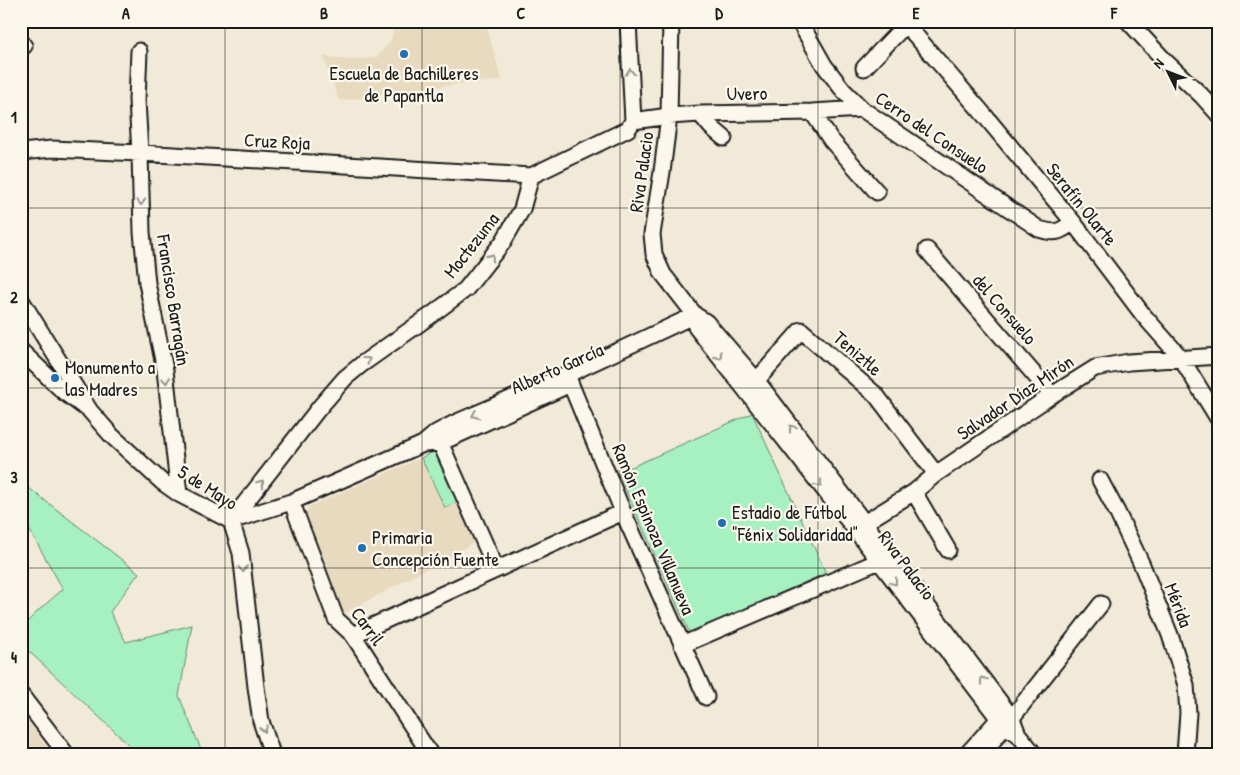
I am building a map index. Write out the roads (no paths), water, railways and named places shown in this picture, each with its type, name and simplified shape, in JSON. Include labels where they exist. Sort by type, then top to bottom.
[{"type":"street","points":[[531,176],[628,129],[633,121],[628,21]]},
{"type":"street","name":"Riva Palacio","points":[[671,21],[669,116],[652,234],[654,254],[663,274],[752,386],[1034,754]]},
{"type":"street","name":"Cerro del Consuelo","points":[[799,21],[824,65],[843,90],[862,109],[1038,229],[1052,233],[1066,228],[1073,222]]},
{"type":"street","points":[[1128,21],[1219,115]]},
{"type":"street","points":[[864,68],[906,22]]},
{"type":"street","name":"Serafín Olarte","points":[[906,22],[1073,222],[1144,316],[1181,358],[1219,420]]},
{"type":"street","name":"Francisco Barragán","points":[[140,51],[137,100],[142,232],[148,283],[165,370],[179,494]]},
{"type":"street","name":"Uvero","points":[[633,121],[700,114],[862,109]]},
{"type":"street","points":[[812,112],[831,140],[877,192]]},
{"type":"street","points":[[700,114],[724,138]]},
{"type":"street","name":"Cruz Roja","points":[[21,152],[52,149],[140,153],[531,176]]},
{"type":"street","name":"Moctezuma","points":[[231,522],[319,408],[345,378],[466,289],[503,242],[522,209],[531,176]]},
{"type":"street","name":"del Consuelo","points":[[927,250],[1052,395]]},
{"type":"street","name":"5 de Mayo","points":[[21,300],[90,411],[112,436],[162,482],[179,494],[231,522],[241,553],[261,722],[272,754]]},
{"type":"street","name":"Alberto García","points":[[231,522],[291,502],[699,321]]},
{"type":"street","name":"Teniztle","points":[[752,386],[802,330],[876,395],[936,474]]},
{"type":"street","points":[[21,351],[64,392],[90,411]]},
{"type":"street","name":"Salvador Díaz Mirón","points":[[859,526],[914,492],[936,474],[1095,368],[1129,362],[1219,356]]},
{"type":"street","name":"Ramón Espinoza Villanueva","points":[[569,379],[623,512],[706,698]]},
{"type":"street","points":[[438,438],[496,569]]},
{"type":"street","name":"Mérida","points":[[1100,480],[1142,565],[1170,635],[1186,686],[1188,713],[1185,754]]},
{"type":"street","points":[[914,492],[948,550]]},
{"type":"street","name":"Carril","points":[[295,511],[336,619],[353,635],[430,754]]},
{"type":"street","points":[[353,635],[623,512]]},
{"type":"street","points":[[682,645],[884,559]]},
{"type":"street","points":[[982,754],[1101,604]]},
{"type":"street","points":[[21,695],[66,754]]},
{"type":"street","points":[[967,754],[1008,722]]},
{"type":"place","name":"Escuela de Bachilleres de Papantla","points":[[404,54]]},
{"type":"place","name":"Monumento a las Madres","points":[[55,378]]},
{"type":"place","name":"Estadio de Fútbol \"Fénix Solidaridad\"","points":[[722,523]]},
{"type":"place","name":"Primaria Concepción Fuente","points":[[362,548]]}]
